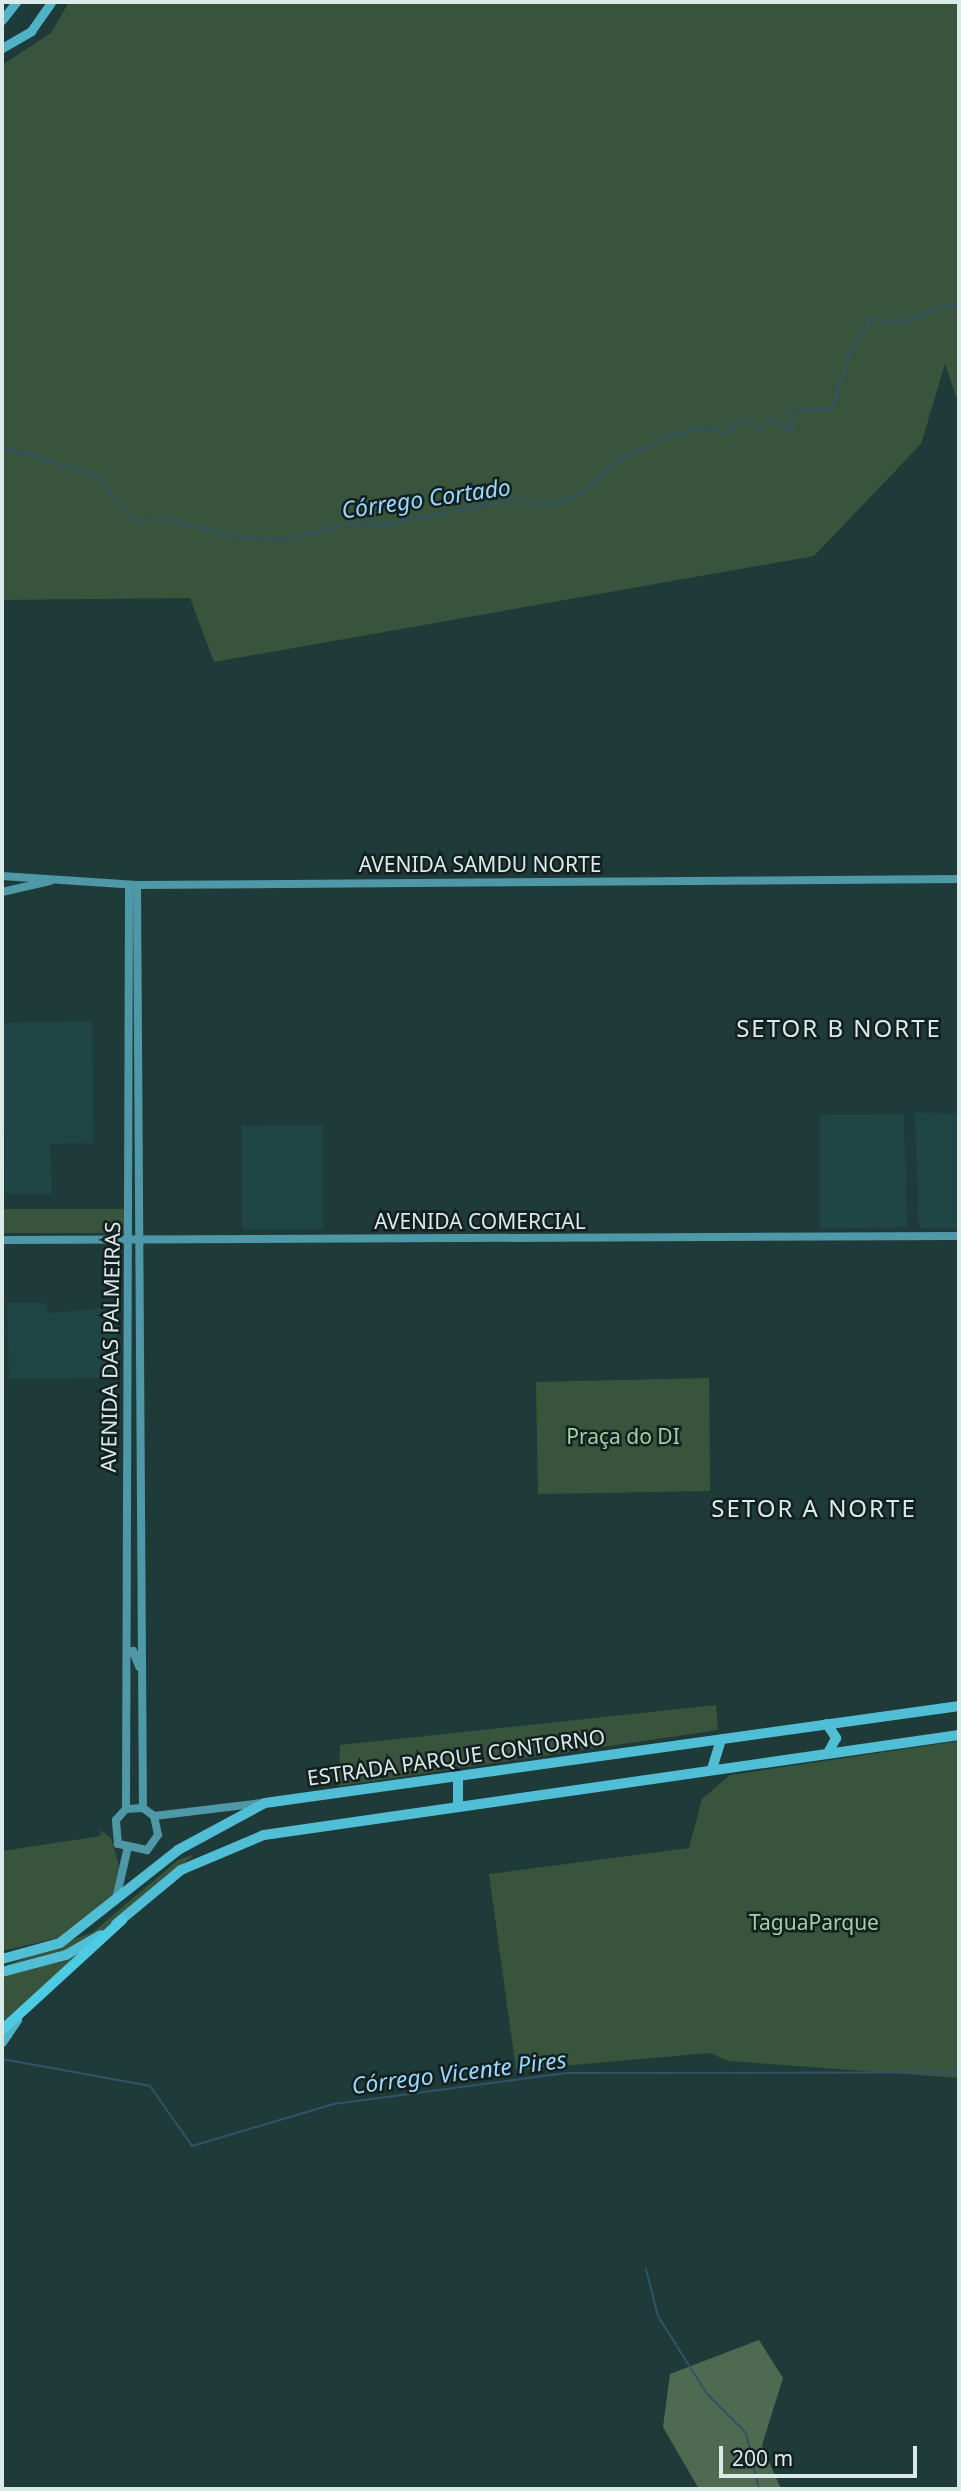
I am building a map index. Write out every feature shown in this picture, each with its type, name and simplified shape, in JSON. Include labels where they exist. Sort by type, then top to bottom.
[{"type":"highway","name":"ESTRADA PARQUE CONTORNO","points":[[2,1959],[60,1943],[178,1850],[265,1802],[959,1706]]},
{"type":"highway","points":[[827,1724],[836,1738],[828,1753]]},
{"type":"highway","points":[[2,2030],[181,1870],[240,1841],[458,1805],[959,1735]]},
{"type":"highway","points":[[712,1769],[721,1739]]},
{"type":"highway","points":[[458,1777],[458,1805]]},
{"type":"highway","points":[[2,1972],[66,1955],[122,1920]]},
{"type":"main road","points":[[2,20],[16,2]]},
{"type":"main road","points":[[2,48],[31,31],[51,2]]},
{"type":"main road","name":"AVENIDA SAMDU NORTE","points":[[2,876],[133,885],[959,879]]},
{"type":"main road","points":[[2,892],[59,879]]},
{"type":"main road","name":"AVENIDA DAS PALMEIRAS","points":[[126,1809],[124,1306],[133,885]]},
{"type":"main road","name":"AVENIDA DAS PALMEIRAS","points":[[132,990],[139,1305],[143,1808]]},
{"type":"main road","name":"AVENIDA COMERCIAL","points":[[2,1240],[959,1236]]},
{"type":"main road","points":[[124,1306],[139,1305]]},
{"type":"main road","points":[[125,1455],[131,1460],[140,1453]]},
{"type":"main road","points":[[126,1528],[134,1522],[141,1529]]},
{"type":"main road","points":[[126,1586],[133,1594],[140,1588]]},
{"type":"main road","points":[[127,1654],[133,1651],[142,1673]]},
{"type":"main road","points":[[127,1764],[133,1772],[142,1767]]},
{"type":"main road","points":[[127,1851],[115,1835],[116,1820],[126,1809],[143,1808],[155,1816],[265,1802]]},
{"type":"main road","points":[[127,1851],[154,1844],[155,1816]]},
{"type":"main road","points":[[115,1900],[127,1851]]},
{"type":"main road","points":[[2,2042],[22,2012]]},
{"type":"shaded area","points":[[92,1021],[93,1143],[50,1144],[52,1194],[5,1194],[3,1023]]},
{"type":"shaded area","points":[[915,1112],[959,1114],[959,1229],[919,1228]]},
{"type":"shaded area","points":[[904,1114],[907,1227],[820,1229],[820,1115]]},
{"type":"shaded area","points":[[323,1125],[323,1229],[242,1229],[242,1126]]},
{"type":"shaded area","points":[[7,1303],[46,1303],[48,1313],[116,1307],[117,1378],[9,1379]]},
{"type":"shaded area","points":[[759,2340],[783,2378],[762,2445],[781,2489],[699,2489],[663,2427],[670,2374]]},
{"type":"green space","points":[[69,2],[959,2],[959,405],[945,364],[921,444],[814,556],[214,662],[190,598],[2,600],[2,65],[51,33]]},
{"type":"green space","points":[[3,1209],[125,1209],[125,1233],[3,1233]]},
{"type":"green space","name":"Praça do DI","points":[[709,1378],[710,1491],[538,1494],[536,1382]]},
{"type":"green space","points":[[716,1705],[718,1730],[339,1786],[340,1745]]},
{"type":"green space","name":"TaguaParque","points":[[959,1741],[959,2078],[729,2061],[709,2053],[516,2070],[489,1874],[689,1848],[702,1799],[730,1775]]},
{"type":"green space","points":[[100,1830],[111,1838],[119,1866],[112,1900],[58,1938],[2,1951],[2,1851],[101,1836]]},
{"type":"green space","points":[[195,1854],[97,1935],[51,1957],[2,1967],[93,1932],[178,1860]]},
{"type":"green space","points":[[99,1938],[2,2026],[2,1976],[67,1960]]},
{"type":"waterway","name":"Córrego Cortado","points":[[2,447],[94,474],[133,520],[168,519],[235,537],[284,540],[350,523],[386,525],[520,498],[550,506],[579,495],[618,460],[666,437],[707,427],[727,434],[740,418],[759,430],[771,420],[793,431],[789,411],[832,409],[849,355],[872,317],[897,323],[959,303]]},
{"type":"waterway","name":"Córrego Vicente Pires","points":[[2,2059],[150,2086],[192,2146],[334,2104],[566,2073],[959,2072]]},
{"type":"waterway","points":[[646,2269],[658,2316],[707,2394],[746,2433],[759,2489]]},
{"type":"district","name":"SETOR B NORTE","points":[[839,1028]]},
{"type":"district","name":"SETOR A NORTE","points":[[814,1508]]}]
